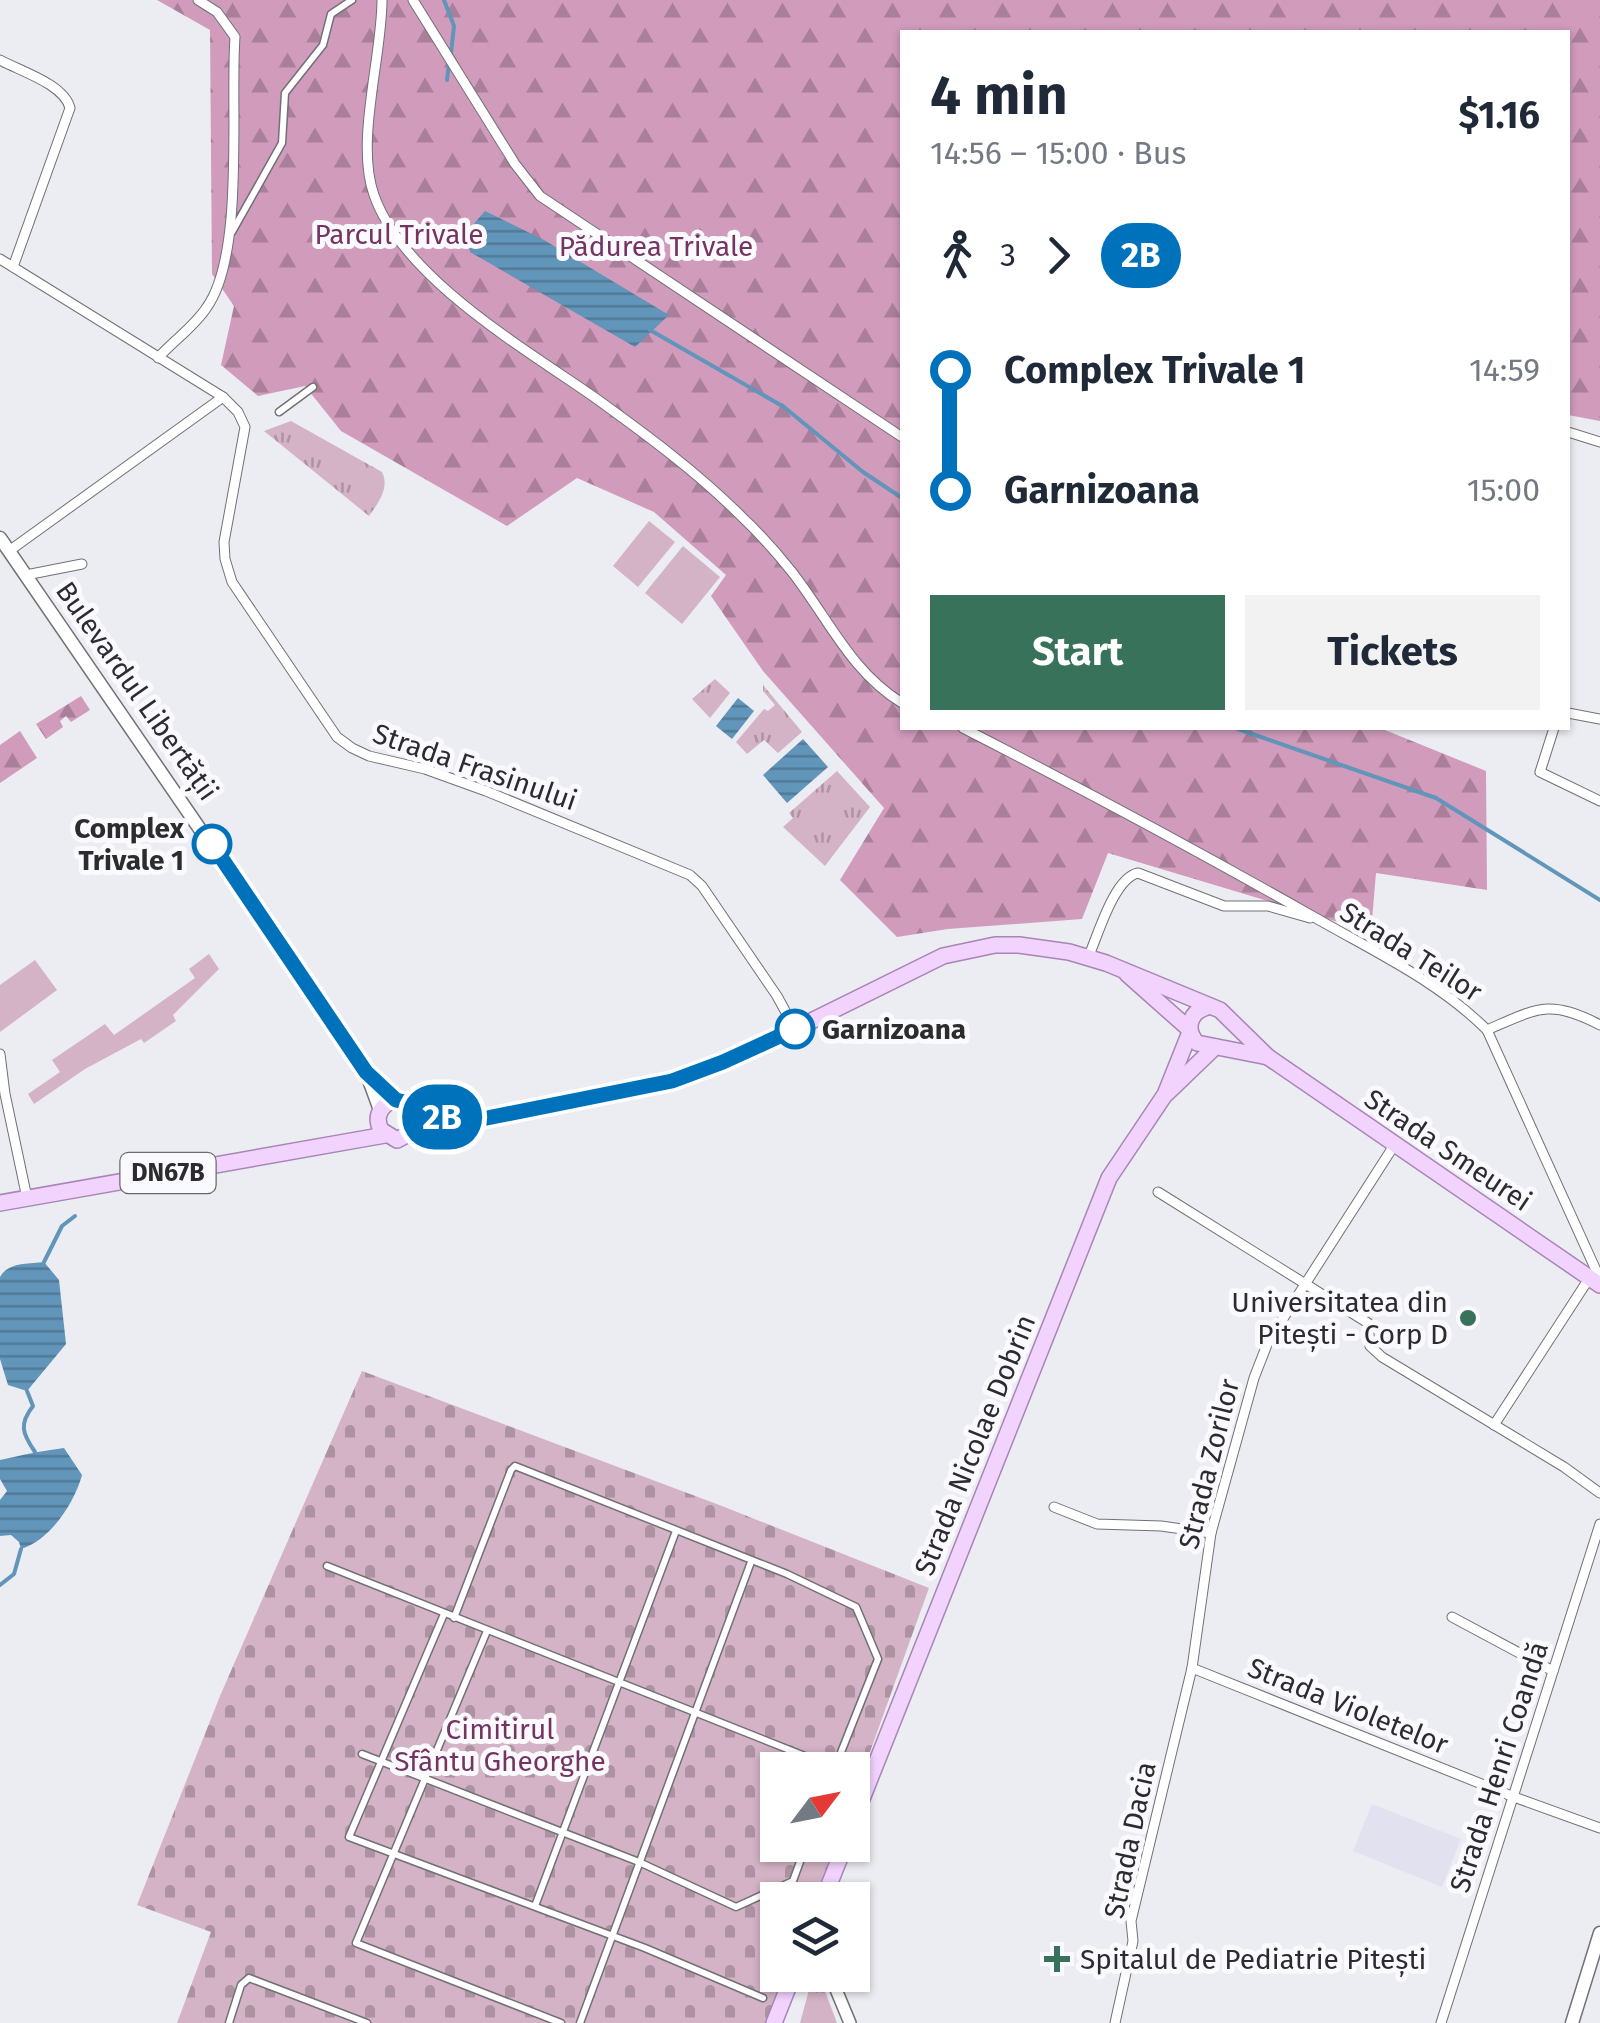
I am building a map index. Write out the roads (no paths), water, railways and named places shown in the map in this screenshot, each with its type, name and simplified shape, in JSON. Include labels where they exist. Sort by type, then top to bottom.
[{"type":"main road","name":"Bulevardul Libertății","points":[[0,538],[366,1072],[396,1100]]},
{"type":"main road","points":[[467,1122],[416,1112],[408,1103],[396,1100],[381,1122],[397,1140],[414,1131],[467,1122],[672,1081],[795,1029],[918,966],[968,949],[1019,944],[1120,968],[1220,1010],[1229,1020],[1230,1033],[1216,1047],[1202,1046],[1120,968]]},
{"type":"main road","points":[[1190,1031],[1192,1017],[1208,1007]]},
{"type":"main road","name":"Strada Smeurei","points":[[1229,1020],[1268,1057],[1596,1280]]},
{"type":"main road","name":"Strada Nicolae Dobrin","points":[[870,1754],[1109,1178],[1164,1096],[1190,1031]]},
{"type":"main road","name":"Strada Nicolae Dobrin","points":[[1164,1096],[1216,1047]]},
{"type":"main road","name":"Strada Smeurei","points":[[1216,1047],[1268,1057]]},
{"type":"main road","name":"Bulevardul Libertății","points":[[366,1072],[381,1122]]},
{"type":"main road","points":[[414,1131],[416,1112]]},
{"type":"main road","name":"DN67B","points":[[0,1203],[336,1144],[381,1122]]},
{"type":"main road","points":[[1572,2023],[1600,1933]]},
{"type":"main road","points":[[774,2023],[787,1992]]},
{"type":"street","points":[[158,358],[207,308],[229,238],[234,37],[217,12],[198,0]]},
{"type":"street","points":[[229,238],[282,143],[285,93],[324,45],[331,14],[352,0]]},
{"type":"street","points":[[382,0],[368,162],[374,196],[395,234],[423,269],[458,298],[599,401],[740,515],[792,572],[857,666],[878,689],[900,703]]},
{"type":"street","points":[[413,0],[515,164],[552,207],[900,435]]},
{"type":"street","points":[[0,60],[58,91],[67,98],[70,108],[14,267]]},
{"type":"street","points":[[0,259],[223,398],[9,551]]},
{"type":"street","points":[[279,412],[313,387]]},
{"type":"street","name":"Strada Frasinului","points":[[223,398],[238,412],[244,428],[224,542],[232,582],[337,737],[369,756],[425,769],[486,791],[690,875],[702,886],[777,996],[795,1029]]},
{"type":"street","points":[[1570,433],[1600,442]]},
{"type":"street","points":[[26,575],[82,564]]},
{"type":"street","points":[[1570,714],[1600,719]]},
{"type":"street","name":"Strada Teilor","points":[[967,730],[1228,868],[1453,999],[1486,1030],[1596,1280]]},
{"type":"street","points":[[1553,730],[1540,772],[1600,801]]},
{"type":"street","points":[[1088,958],[1118,888],[1130,875],[1138,873],[1224,906],[1268,906],[1324,922]]},
{"type":"street","points":[[1486,1030],[1549,1007],[1574,1011],[1600,1025]]},
{"type":"street","points":[[0,1054],[28,1198]]},
{"type":"street","name":"Strada Zorilor","points":[[1192,1668],[1211,1533],[1254,1378],[1268,1342],[1395,1144]]},
{"type":"street","points":[[1158,1192],[1368,1323],[1370,1346],[1382,1357],[1564,1467],[1600,1493]]},
{"type":"street","points":[[1494,1425],[1596,1280]]},
{"type":"street","points":[[454,1618],[511,1470],[516,1466],[856,1606],[878,1659],[842,1752]]},
{"type":"street","points":[[1054,1507],[1097,1524],[1161,1526],[1211,1533]]},
{"type":"street","name":"Strada Henri Coandă","points":[[1441,2023],[1600,1524]]},
{"type":"street","points":[[535,1906],[676,1531]]},
{"type":"street","points":[[580,2023],[751,1562]]},
{"type":"street","points":[[328,1566],[796,1752]]},
{"type":"street","points":[[444,1614],[350,1836],[613,1935],[763,1998]]},
{"type":"street","points":[[1452,1617],[1553,1672]]},
{"type":"street","points":[[486,1631],[356,1943],[560,2023]]},
{"type":"street","name":"Strada Violetelor","points":[[1192,1668],[1600,1828]]},
{"type":"street","name":"Strada Dacia","points":[[1115,2023],[1133,1942],[1131,1921],[1192,1668]]},
{"type":"street","points":[[362,1754],[640,1862],[736,1907],[793,1881],[800,1862]]},
{"type":"street","points":[[228,2023],[241,1984],[249,1978],[353,2021],[367,2023]]},
{"type":"street","points":[[837,1992],[850,2023]]},
{"type":"water","points":[[485,211],[544,240],[669,315],[635,347],[470,252],[465,234]]},
{"type":"water","points":[[738,698],[754,711],[732,739],[716,726]]},
{"type":"water","points":[[803,739],[828,767],[787,803],[763,775]]},
{"type":"water","points":[[44,1262],[59,1280],[66,1344],[27,1391],[8,1385],[0,1359],[0,1277],[13,1266]]},
{"type":"water","points":[[64,1448],[82,1475],[78,1486],[51,1529],[21,1549],[11,1535],[0,1536],[0,1500],[7,1491],[0,1479],[0,1460]]},
{"type":"waterway","points":[[444,0],[454,26],[451,53]]},
{"type":"waterway","points":[[447,80],[449,63]]},
{"type":"waterway","points":[[650,330],[784,407],[863,472],[900,497]]},
{"type":"waterway","points":[[1241,730],[1436,798],[1600,900]]},
{"type":"waterway","points":[[44,1262],[62,1226],[75,1216]]},
{"type":"waterway","points":[[27,1391],[33,1406],[24,1429],[35,1452]]},
{"type":"waterway","points":[[0,1585],[14,1574],[21,1549]]},
{"type":"place","name":"Complex Trivale 1","points":[[212,844]]},
{"type":"place","name":"Garnizoana","points":[[795,1029]]},
{"type":"place","name":"Universitatea din Pitești - Corp D","points":[[1468,1318]]},
{"type":"place","name":"Spitalul de Pediatrie Pitești","points":[[1057,1959]]},
{"type":"park label","name":"Parcul Trivale","points":[[399,234]]},
{"type":"park label","name":"Pădurea Trivale","points":[[656,246]]},
{"type":"park label","name":"Cimitirul Sfântu Gheorghe","points":[[500,1745]]}]
